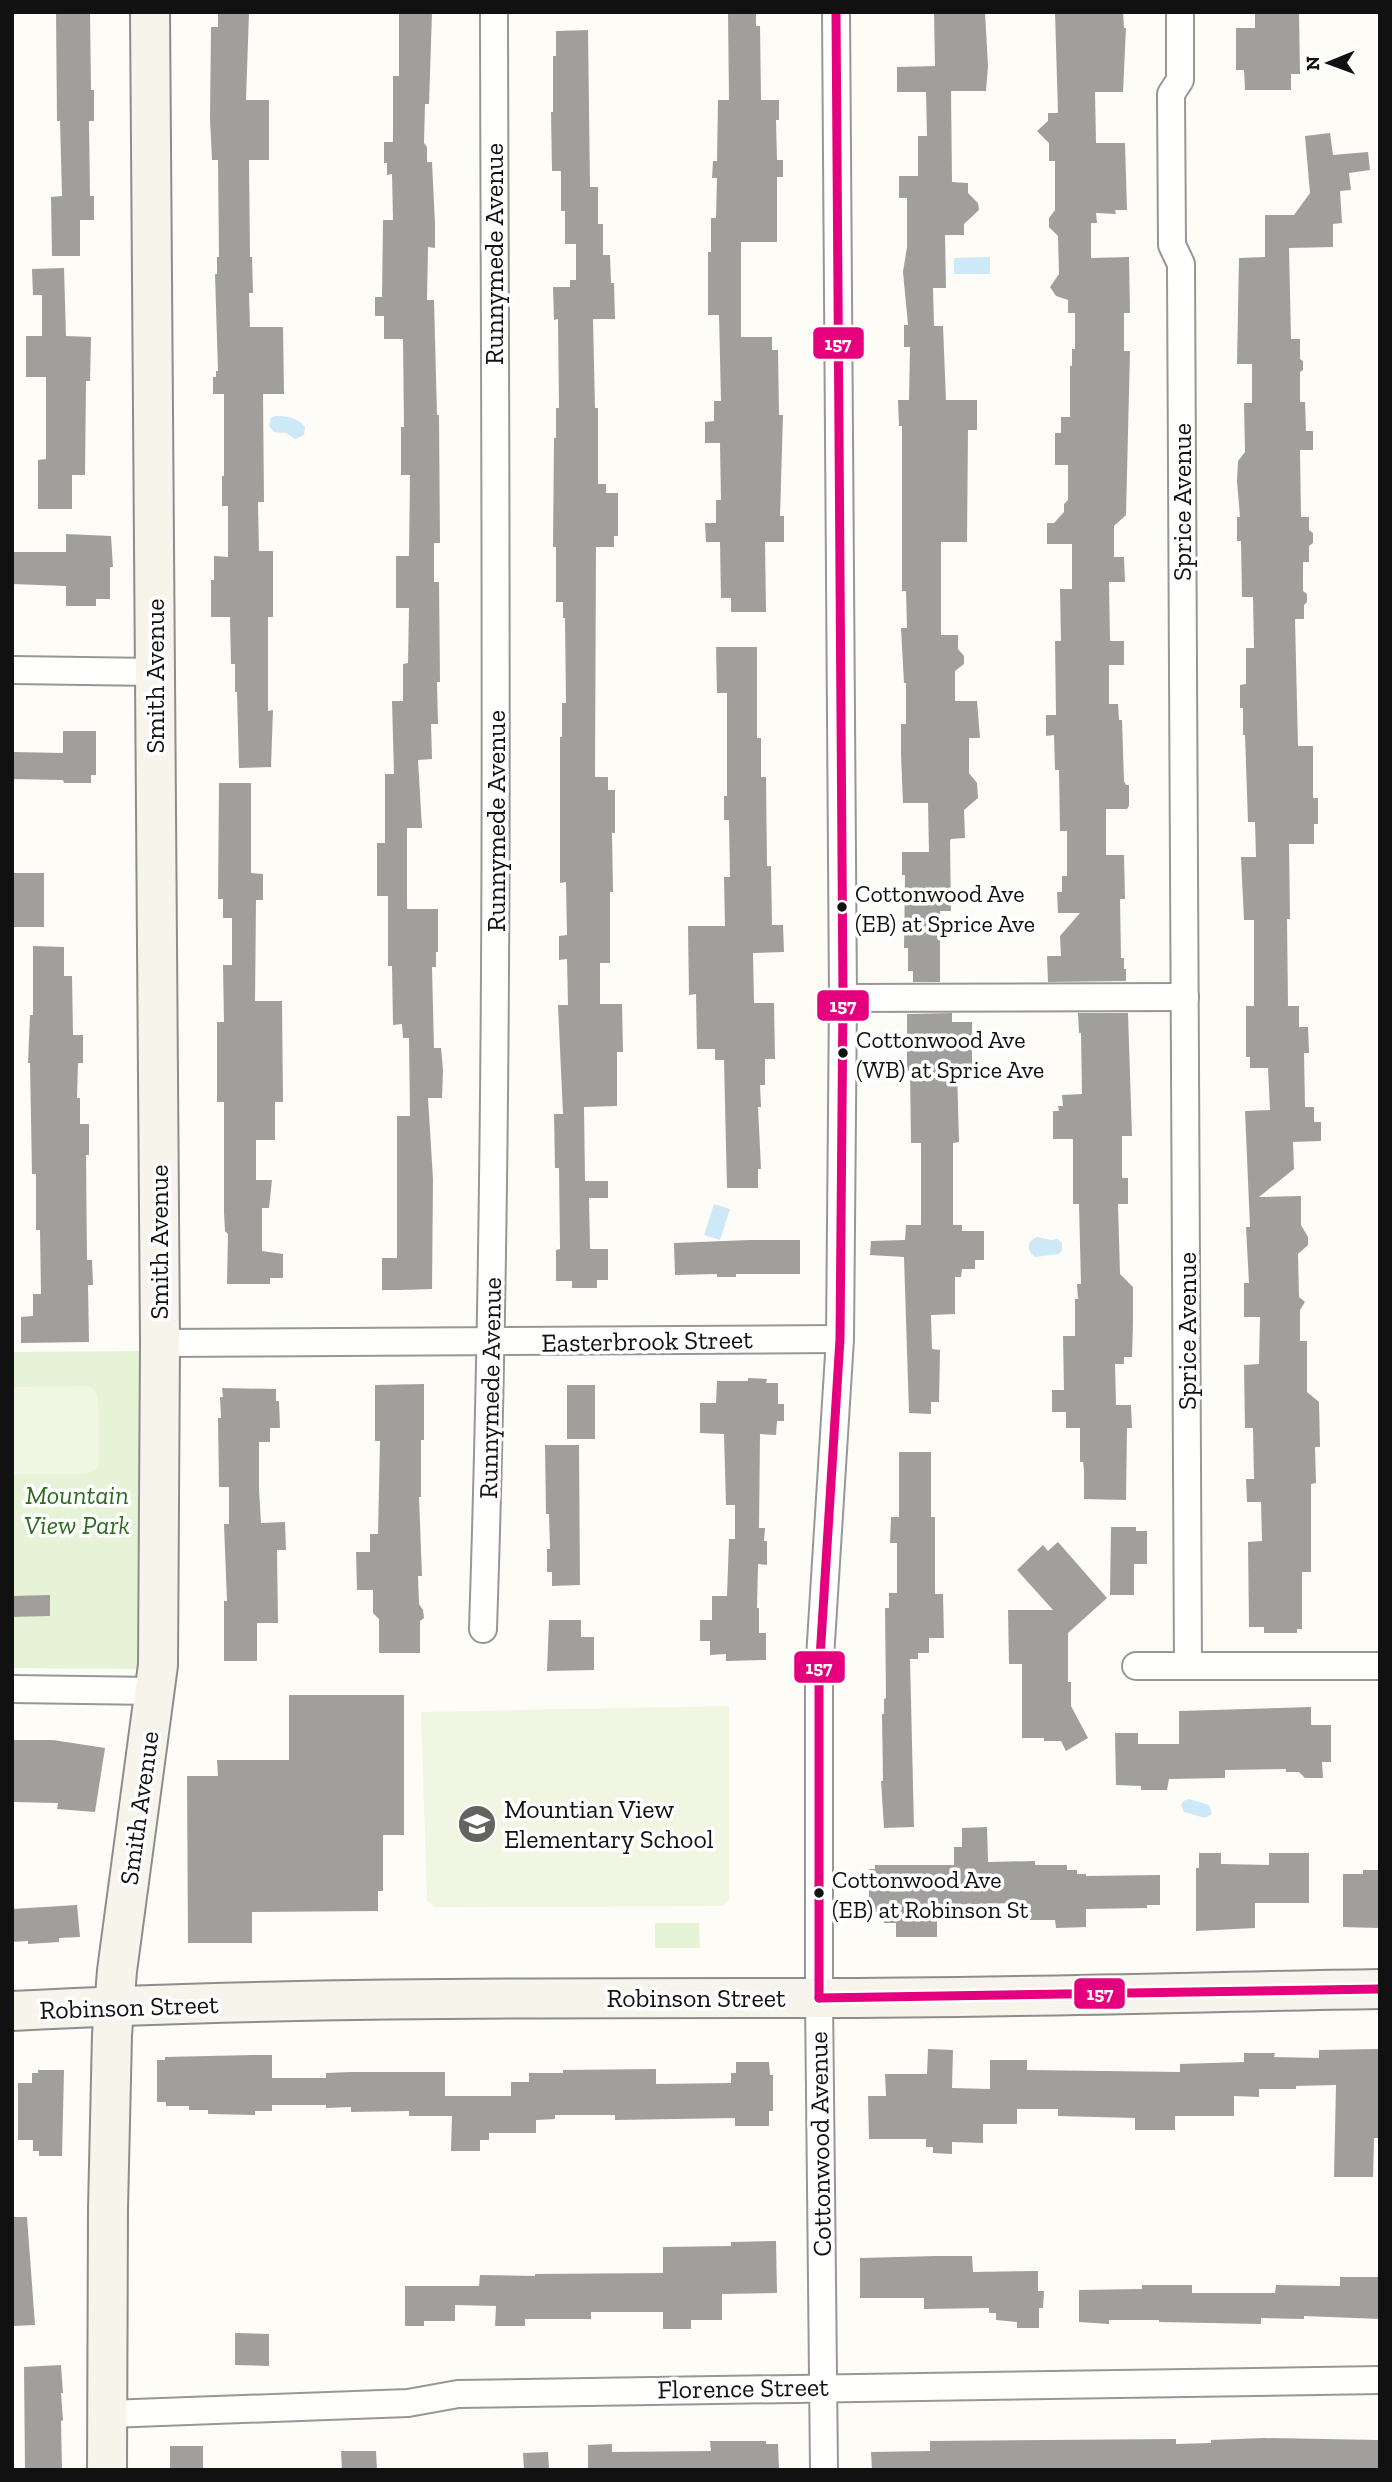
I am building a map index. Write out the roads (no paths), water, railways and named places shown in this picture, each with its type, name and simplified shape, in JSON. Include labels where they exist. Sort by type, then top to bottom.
[{"type":"street","name":"Smith Avenue","points":[[107,2470],[108,2196],[112,2035],[158,1665],[160,1343],[150,12]]},
{"type":"street","name":"Runnymede Avenue","points":[[483,1629],[492,1342],[497,942],[494,12]]},
{"type":"street","name":"Cottonwood Avenue","points":[[824,2470],[819,1674],[840,1339],[843,998],[836,12]]},
{"type":"street","name":"Sprice Avenue","points":[[1180,12],[1180,79],[1171,94],[1172,246],[1181,264],[1188,1665]]},
{"type":"street","points":[[12,670],[155,672]]},
{"type":"street","points":[[843,998],[1185,997]]},
{"type":"street","name":"Easterbrook Street","points":[[160,1343],[840,1339]]},
{"type":"street","points":[[1136,1666],[1380,1666]]},
{"type":"street","points":[[12,1689],[155,1691]]},
{"type":"street","name":"Robinson Street","points":[[12,2011],[114,2006],[439,1999],[819,1998],[1380,1989]]},
{"type":"street","name":"Florence Street","points":[[108,2414],[408,2403],[458,2394],[823,2386],[1380,2380]]},
{"type":"water","points":[[990,257],[990,274],[954,274],[954,258]]},
{"type":"water","points":[[275,416],[299,421],[305,427],[304,435],[295,439],[286,433],[274,432],[269,426],[271,418]]},
{"type":"water","points":[[714,1204],[730,1209],[720,1240],[704,1235]]},
{"type":"water","points":[[1037,1237],[1057,1239],[1062,1243],[1062,1251],[1059,1254],[1035,1257],[1029,1246]]},
{"type":"water","points":[[1189,1799],[1209,1805],[1212,1814],[1205,1818],[1184,1812],[1181,1805]]},
{"type":"place","name":"Cottonwood Ave (EB) at Sprice Ave","points":[[842,907]]},
{"type":"place","name":"Cottonwood Ave (WB) at Sprice Ave","points":[[843,1053]]},
{"type":"place","name":"Mountian View Elementary School","points":[[477,1824]]},
{"type":"place","name":"Cottonwood Ave (EB) at Robinson St","points":[[819,1893]]},
{"type":"park label","name":"Mountain View Park","points":[[77,1510]]}]
